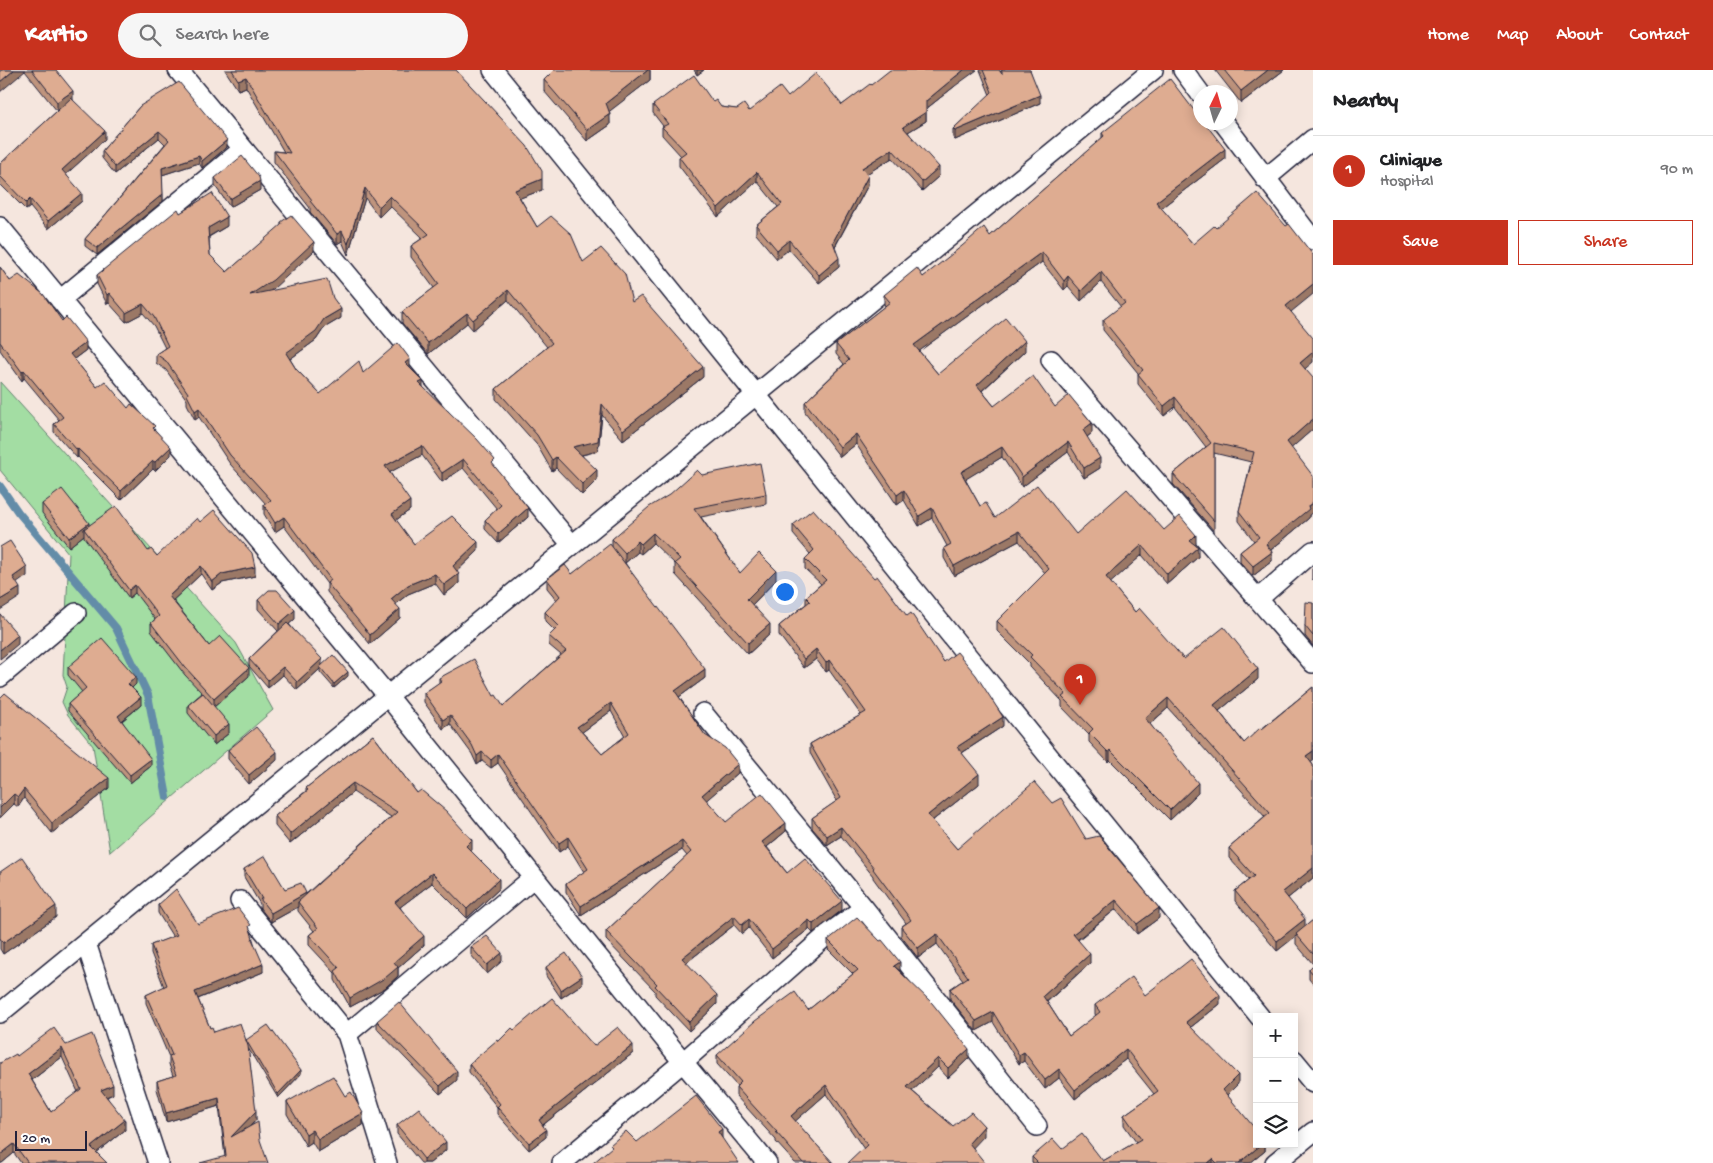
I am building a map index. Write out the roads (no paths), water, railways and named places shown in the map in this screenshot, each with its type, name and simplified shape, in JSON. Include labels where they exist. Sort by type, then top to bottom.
[{"type":"street","points":[[178,70],[572,545]]},
{"type":"street","points":[[493,70],[1257,1013]]},
{"type":"street","points":[[0,1013],[1153,70]]},
{"type":"street","points":[[1184,70],[1194,85]]},
{"type":"street","points":[[1229,130],[1313,240]]},
{"type":"street","points":[[1265,179],[1313,140]]},
{"type":"street","points":[[60,300],[243,150]]},
{"type":"street","points":[[0,227],[387,695],[533,878],[768,1163]]},
{"type":"street","points":[[1051,360],[1313,663]]},
{"type":"street","points":[[1258,599],[1313,551]]},
{"type":"street","points":[[0,677],[76,613]]},
{"type":"street","points":[[703,714],[864,908],[1037,1126]]},
{"type":"street","points":[[347,1034],[533,878]]},
{"type":"street","points":[[240,901],[347,1034],[387,1163]]},
{"type":"street","points":[[562,1163],[683,1062],[827,935],[864,908]]},
{"type":"street","points":[[86,943],[158,1163]]},
{"type":"street","points":[[1298,1065],[1313,1083]]},
{"type":"street","points":[[1275,1163],[1313,1132]]},
{"type":"waterway","points":[[0,486],[18,512],[116,628],[148,695],[167,797]]},
{"type":"place","name":"Clinique","points":[[1080,705]]}]
